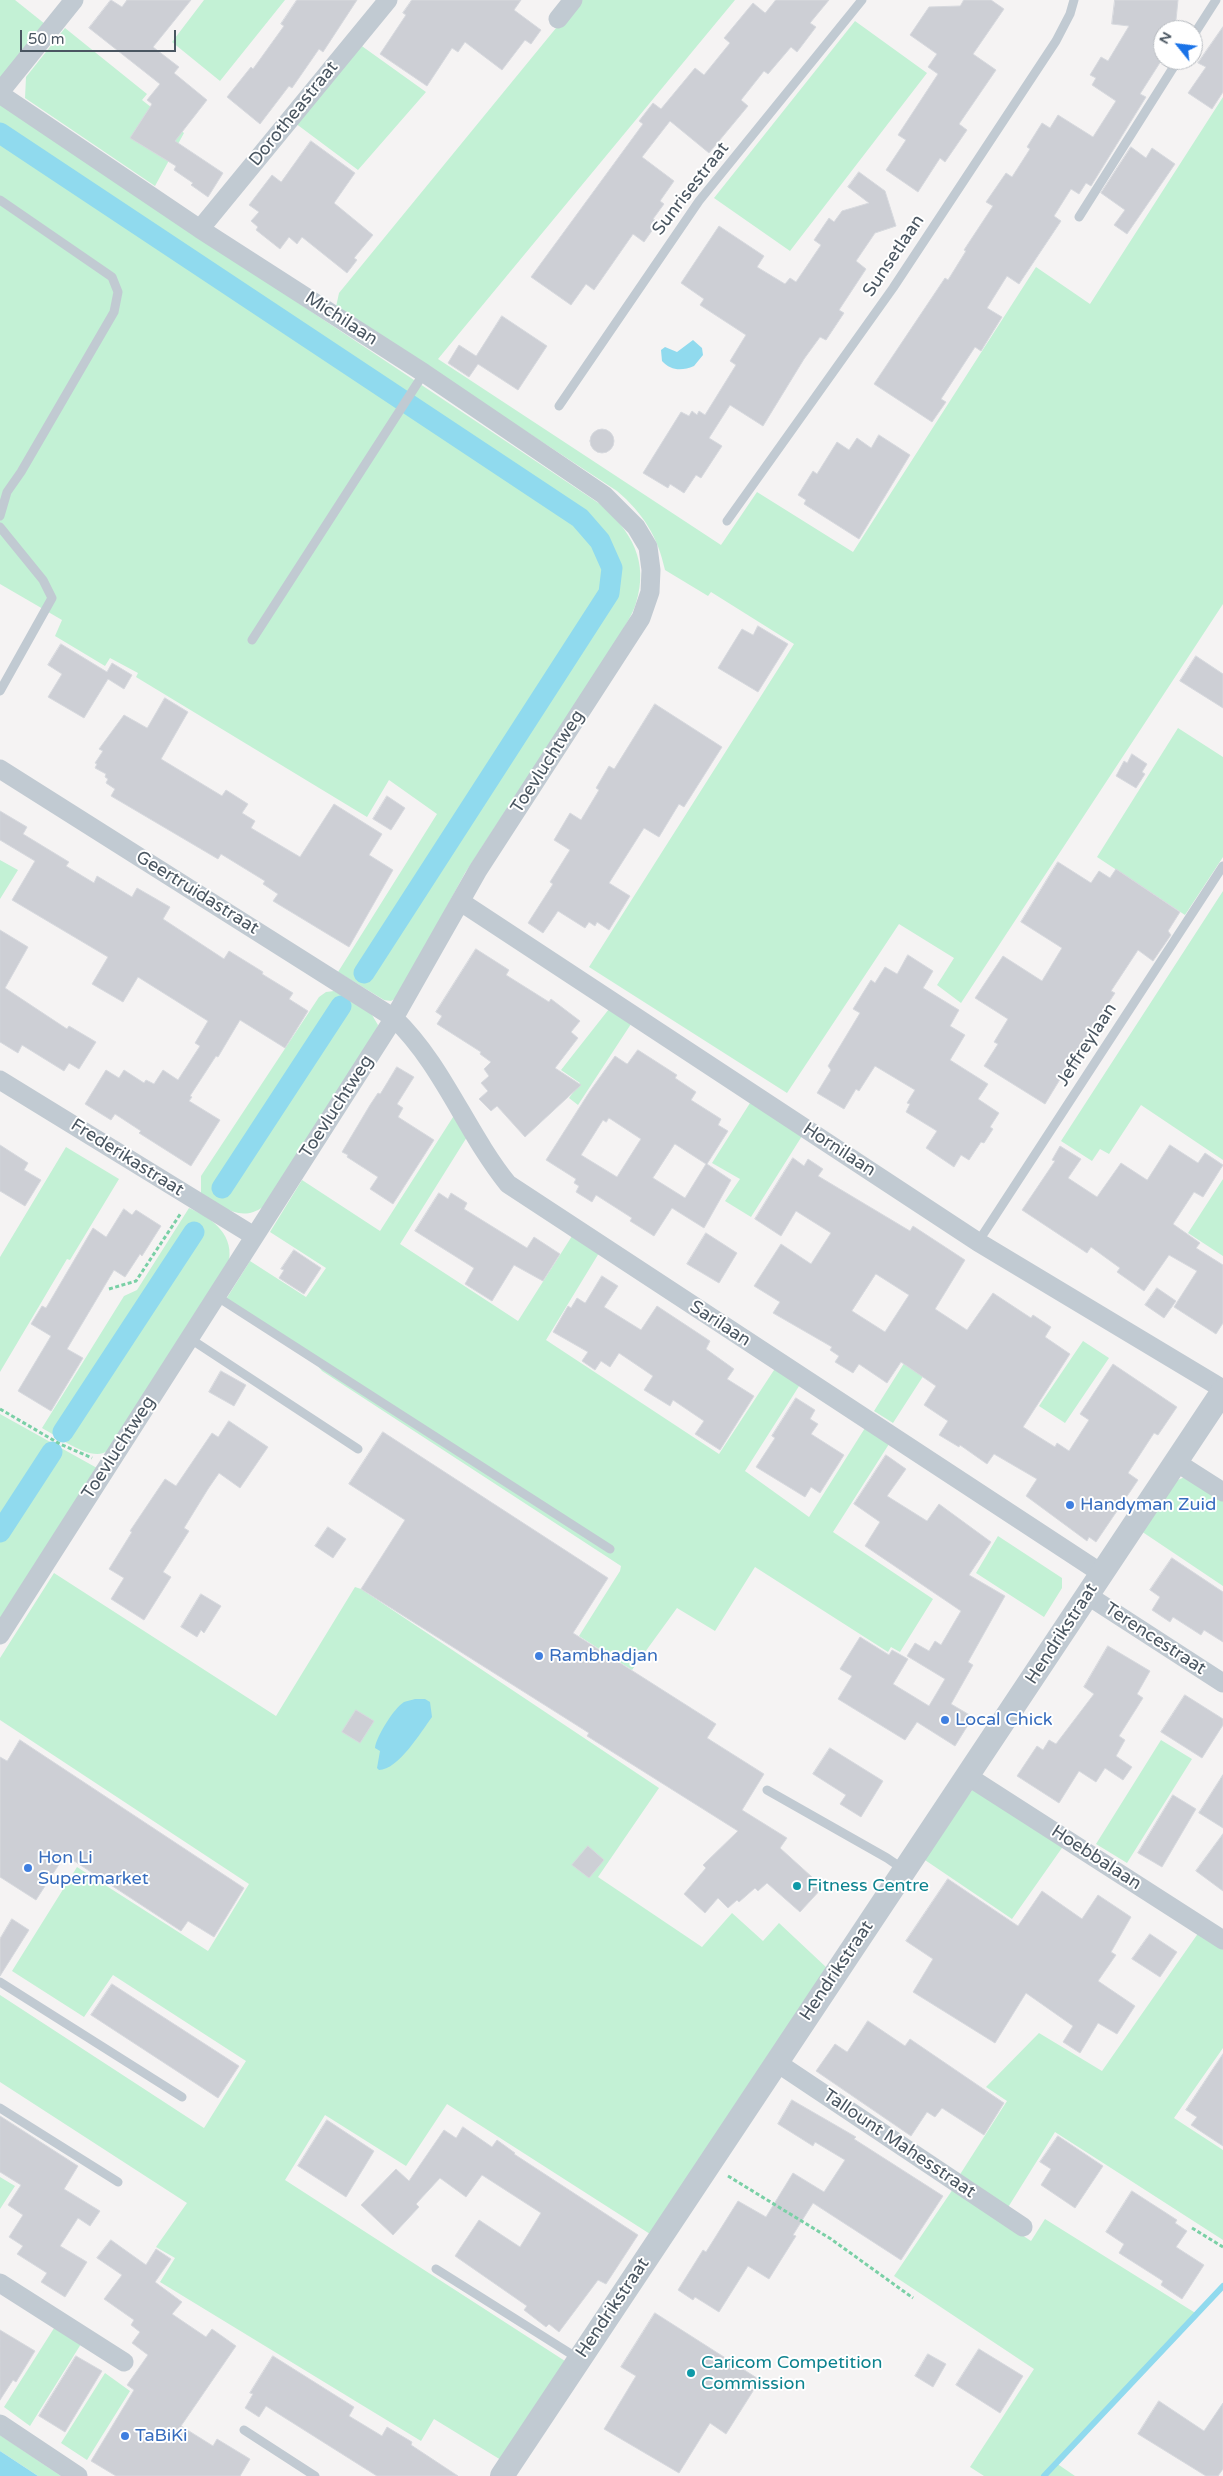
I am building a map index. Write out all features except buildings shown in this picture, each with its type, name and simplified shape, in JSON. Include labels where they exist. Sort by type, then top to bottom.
[{"type":"street","points":[[0,93],[74,0]]},
{"type":"street","name":"Dorotheastraat","points":[[200,229],[388,0]]},
{"type":"street","points":[[558,19],[573,0]]},
{"type":"street","name":"Michilaan","points":[[0,93],[200,229],[424,373],[604,495],[636,527],[648,547],[651,570]]},
{"type":"street","name":"Toevluchtweg","points":[[0,1635],[394,1018],[478,870],[641,618],[650,592],[651,570]]},
{"type":"street","name":"Geertruidastraat","points":[[0,769],[394,1018]]},
{"type":"street","name":"Hornilaan","points":[[461,902],[978,1242],[1223,1390]]},
{"type":"street","name":"Sarilaan","points":[[394,1018],[423,1048],[489,1160],[508,1184],[1101,1573]]},
{"type":"street","name":"Frederikastraat","points":[[0,1080],[254,1236]]},
{"type":"street","name":"Hendrikstraat","points":[[502,2476],[776,2062],[969,1777],[1101,1573],[1223,1390]]},
{"type":"street","points":[[1176,1462],[1223,1492]]},
{"type":"street","name":"Terencestraat","points":[[1087,1595],[1223,1683]]},
{"type":"street","name":"Hoebbalaan","points":[[969,1777],[1223,1940]]},
{"type":"street","name":"Tallount Mahesstraat","points":[[776,2062],[1023,2227]]},
{"type":"street","points":[[0,2283],[124,2362]]},
{"type":"street","points":[[0,2424],[78,2476]]},
{"type":"lane","name":"Sunrisestraat","points":[[559,406],[639,286],[699,201],[862,0]]},
{"type":"lane","name":"Sunsetlaan","points":[[727,521],[898,280],[1056,41],[1070,14],[1074,0]]},
{"type":"lane","points":[[1203,20],[1216,0]]},
{"type":"lane","points":[[1078,217],[1172,70]]},
{"type":"lane","points":[[0,200],[112,277],[118,292],[114,312],[21,472],[6,492],[0,516]]},
{"type":"lane","points":[[252,640],[424,373]]},
{"type":"lane","points":[[0,527],[43,580],[52,598],[0,691]]},
{"type":"lane","name":"Jeffreylaan","points":[[978,1242],[1223,866]]},
{"type":"lane","points":[[216,1296],[610,1550]]},
{"type":"lane","points":[[189,1338],[358,1449]]},
{"type":"lane","points":[[767,1790],[887,1858],[905,1871]]},
{"type":"lane","points":[[0,1982],[182,2098]]},
{"type":"lane","points":[[0,2108],[118,2182]]},
{"type":"lane","points":[[436,2269],[579,2359]]},
{"type":"lane","points":[[244,2430],[315,2476]]},
{"type":"path","points":[[110,1289],[136,1281],[190,1198]]},
{"type":"path","points":[[0,1409],[60,1444],[108,1465]]},
{"type":"path","points":[[708,2164],[815,2229],[913,2298]]},
{"type":"path","points":[[1192,2228],[1223,2247]]},
{"type":"green space","points":[[0,0],[15,0],[45,24],[0,79]]},
{"type":"green space","points":[[204,0],[285,0],[220,81],[172,42]]},
{"type":"green space","points":[[579,0],[735,0],[438,359],[721,545],[757,492],[853,552],[1036,267],[1090,304],[1223,97],[1223,604],[961,1003],[937,985],[954,958],[899,924],[787,1093],[589,967],[794,644],[711,592],[708,596],[665,570],[654,536],[648,526],[617,491],[336,307],[339,293]]},
{"type":"green space","points":[[855,21],[927,73],[790,251],[714,198]]},
{"type":"green space","points":[[65,28],[147,94],[142,100],[184,133],[155,186],[25,98],[26,77]]},
{"type":"green space","points":[[359,44],[426,92],[358,170],[295,123]]},
{"type":"green space","points":[[0,104],[600,504],[621,525],[635,548],[640,574],[636,603],[631,615],[620,635],[465,873],[398,997],[391,1001],[384,1000],[338,972],[437,814],[389,780],[367,817],[136,677],[138,673],[110,658],[105,666],[55,636],[62,620],[0,584]]},
{"type":"green space","points":[[1178,728],[1223,757],[1223,857],[1185,915],[1097,857]]},
{"type":"green space","points":[[0,860],[18,870],[0,899]]},
{"type":"green space","points":[[1223,891],[1223,1160],[1141,1105],[1109,1154],[1100,1149],[1092,1161],[1061,1141]]},
{"type":"green space","points":[[334,991],[369,1010],[378,1025],[376,1032],[263,1207],[255,1212],[239,1213],[231,1211],[201,1193],[201,1176],[319,997],[326,992]]},
{"type":"green space","points":[[609,1009],[631,1024],[578,1105],[569,1098],[580,1083],[561,1070]]},
{"type":"green space","points":[[750,1103],[802,1136],[751,1217],[725,1201],[740,1179],[712,1163]]},
{"type":"green space","points":[[455,1114],[467,1137],[400,1244],[518,1321],[572,1236],[599,1253],[546,1340],[719,1454],[776,1367],[801,1383],[745,1471],[809,1517],[865,1428],[889,1444],[833,1532],[933,1599],[900,1652],[891,1647],[888,1652],[755,1567],[715,1631],[677,1608],[632,1670],[579,1636],[620,1571],[621,1566],[322,1371],[317,1365],[223,1304],[250,1261],[306,1297],[326,1268],[270,1232],[302,1180],[380,1231]]},
{"type":"green space","points":[[66,1147],[119,1179],[70,1260],[67,1259],[0,1372],[0,1257]]},
{"type":"green space","points":[[1223,1179],[1223,1256],[1188,1233]]},
{"type":"green space","points":[[189,1208],[206,1217],[221,1229],[229,1245],[228,1265],[107,1451],[101,1454],[93,1454],[74,1447],[42,1428],[124,1296],[137,1290]]},
{"type":"green space","points":[[920,1338],[940,1350],[893,1423],[874,1411]]},
{"type":"green space","points":[[1083,1341],[1109,1358],[1065,1423],[1039,1406]]},
{"type":"green space","points":[[0,1414],[97,1468],[0,1622]]},
{"type":"green space","points":[[1185,1477],[1223,1501],[1223,1586],[1141,1531],[1175,1481]]},
{"type":"green space","points":[[998,1536],[1062,1578],[1062,1588],[1044,1617],[976,1573]]},
{"type":"green space","points":[[54,1573],[276,1716],[355,1587],[361,1589],[659,1788],[598,1877],[702,1947],[732,1913],[763,1941],[779,1923],[827,1968],[650,2234],[447,2104],[406,2166],[325,2115],[285,2180],[565,2361],[501,2460],[434,2419],[421,2441],[160,2282],[175,2258],[156,2247],[187,2203],[0,2082],[0,1995],[204,2128],[246,2061],[113,1975],[84,2017],[12,1971],[77,1867],[208,1951],[249,1884],[0,1720],[0,1658]]},
{"type":"green space","points":[[1161,1740],[1192,1759],[1127,1863],[1096,1844]]},
{"type":"green space","points":[[973,1789],[1064,1845],[1012,1919],[922,1858]]},
{"type":"green space","points":[[1199,1932],[1223,1947],[1223,2048],[1174,2118],[1223,2150],[1223,2240],[1055,2132],[1007,2209],[959,2176],[1007,2101],[986,2087],[1039,2033],[1102,2071]]},
{"type":"green space","points":[[0,2177],[15,2186],[0,2209]]},
{"type":"green space","points":[[953,2189],[1031,2241],[1045,2219],[1197,2314],[1056,2463],[1075,2476],[984,2476],[970,2467],[1034,2369],[894,2276]]},
{"type":"green space","points":[[56,2325],[81,2344],[30,2426],[4,2407]]},
{"type":"green space","points":[[105,2373],[130,2391],[87,2460],[61,2443]]},
{"type":"green space","points":[[0,2435],[61,2476],[38,2476],[0,2451]]},
{"type":"water","points":[[693,340],[702,348],[703,355],[694,366],[677,369],[669,367],[662,361],[661,350],[665,347],[677,352]]},
{"type":"water","points":[[415,1699],[425,1699],[430,1702],[432,1717],[394,1764],[379,1770],[377,1768],[380,1751],[375,1748],[382,1730],[400,1705]]},
{"type":"water","points":[[0,2451],[38,2476],[0,2476]]},
{"type":"waterway","points":[[0,133],[580,518],[600,541],[612,568],[609,593],[364,973]]},
{"type":"waterway","points":[[222,1188],[341,1006]]},
{"type":"waterway","points":[[63,1432],[194,1232]]},
{"type":"waterway","points":[[0,1532],[52,1452]]},
{"type":"waterway","points":[[1044,2476],[1223,2286]]},
{"type":"place","name":"Handyman Zuid","points":[[1070,1505]]},
{"type":"place","name":"Rambhadjan","points":[[539,1656]]},
{"type":"place","name":"Local Chick","points":[[945,1720]]},
{"type":"place","name":"Hon Li Supermarket","points":[[28,1868]]},
{"type":"place","name":"Fitness Centre","points":[[797,1886]]},
{"type":"place","name":"Caricom Competition Commission","points":[[691,2373]]},
{"type":"place","name":"TaBiKi","points":[[125,2436]]}]
